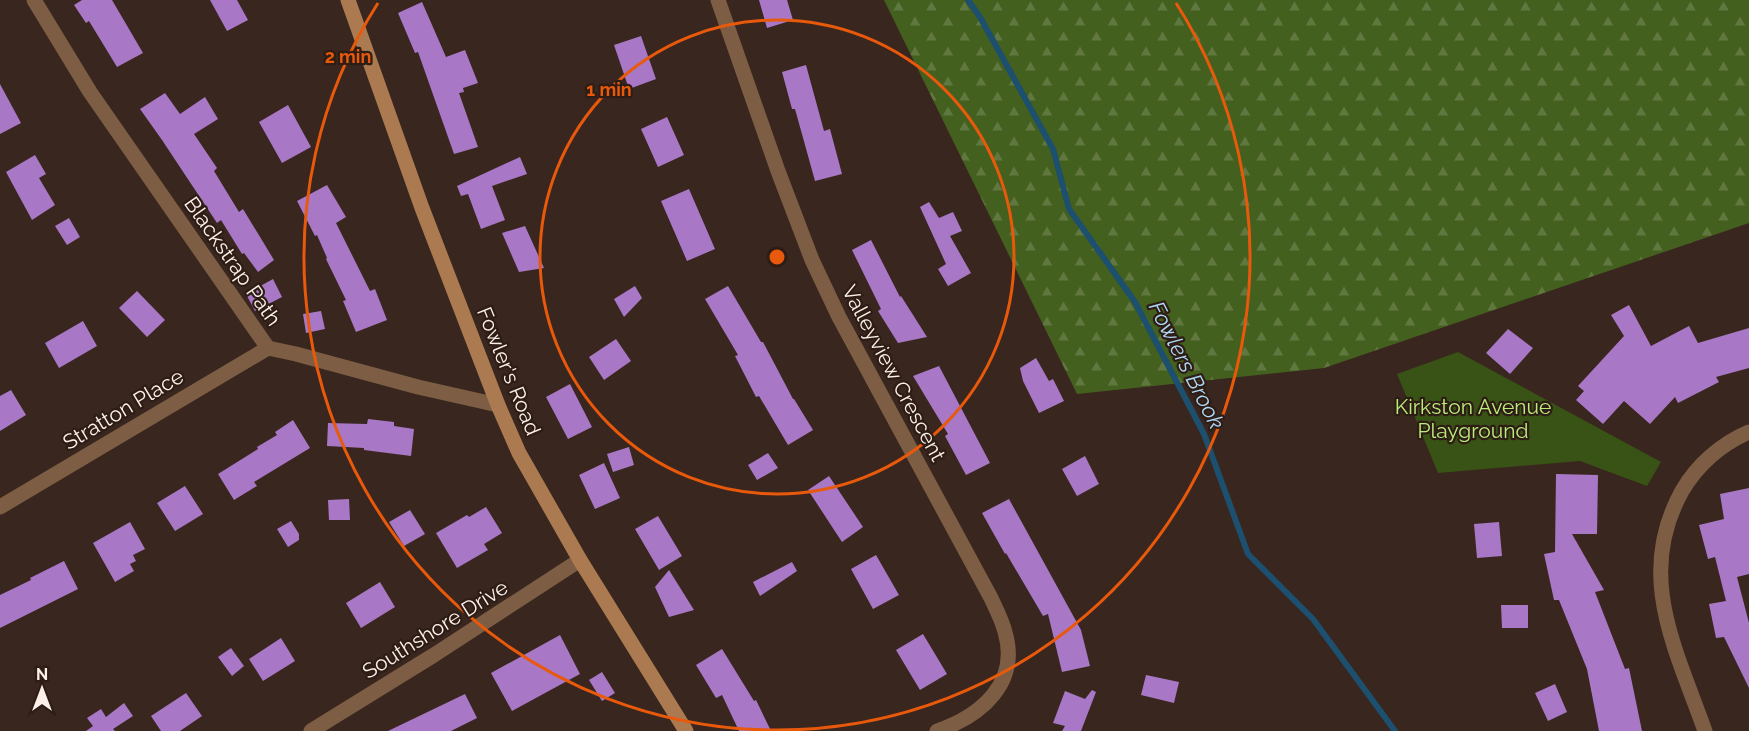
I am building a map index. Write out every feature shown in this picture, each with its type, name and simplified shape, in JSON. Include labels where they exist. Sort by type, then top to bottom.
[{"type":"street","name":"Blackstrap Path","points":[[34,0],[90,92],[268,348],[498,405]]},
{"type":"street","name":"Fowler's Road","points":[[348,0],[422,208],[498,405],[519,453],[580,560],[686,731]]},
{"type":"street","name":"Valleyview Crescent","points":[[717,0],[800,232],[816,270],[839,317],[991,598],[1006,634],[1008,658],[1006,670],[993,696],[972,715],[937,731]]},
{"type":"street","name":"Stratton Place","points":[[0,507],[268,348]]},
{"type":"street","points":[[1705,731],[1670,632],[1663,605],[1659,571],[1663,539],[1673,508],[1688,480],[1709,457],[1734,438],[1749,432]]},
{"type":"street","name":"Southshore Drive","points":[[310,731],[434,656],[580,560]]},
{"type":"green space","points":[[884,0],[1749,0],[1749,223],[1324,368],[1077,394]]},
{"type":"green space","name":"Kirkston Avenue Playground","points":[[1458,352],[1661,462],[1647,486],[1580,461],[1438,473],[1397,374]]},
{"type":"building","points":[[82,0],[112,0],[143,53],[117,67],[89,21],[86,23],[74,5]]},
{"type":"building","points":[[210,0],[237,0],[248,20],[227,31]]},
{"type":"building","points":[[759,0],[787,0],[793,20],[767,28]]},
{"type":"building","points":[[422,2],[446,57],[465,50],[478,83],[463,88],[464,92],[459,93],[478,147],[454,154],[418,52],[415,53],[398,13]]},
{"type":"building","points":[[641,36],[656,79],[629,89],[614,45]]},
{"type":"building","points":[[806,65],[824,131],[830,129],[842,174],[815,181],[782,72]]},
{"type":"building","points":[[0,84],[21,123],[0,134]]},
{"type":"building","points":[[165,93],[180,114],[205,97],[218,119],[194,134],[217,168],[214,171],[239,212],[243,209],[274,260],[258,272],[244,253],[242,254],[221,220],[217,223],[140,109]]},
{"type":"building","points":[[288,105],[311,147],[282,163],[259,122]]},
{"type":"building","points":[[667,117],[684,155],[658,167],[641,129]]},
{"type":"building","points":[[35,155],[46,174],[39,178],[55,205],[32,220],[6,172]]},
{"type":"building","points":[[520,157],[527,174],[492,186],[505,220],[481,229],[468,194],[461,196],[457,186]]},
{"type":"building","points":[[327,185],[346,217],[336,223],[370,291],[375,289],[387,320],[356,332],[343,301],[346,300],[317,235],[315,236],[297,201]]},
{"type":"building","points":[[689,189],[715,249],[687,261],[661,201]]},
{"type":"building","points":[[929,202],[939,218],[953,212],[962,231],[950,236],[971,273],[948,286],[938,269],[946,264],[920,207]]},
{"type":"building","points":[[69,218],[80,237],[67,245],[55,226]]},
{"type":"building","points":[[525,226],[544,268],[519,272],[502,233]]},
{"type":"building","points":[[871,240],[900,297],[927,337],[898,343],[878,311],[881,309],[852,250]]},
{"type":"building","points":[[273,279],[282,297],[255,311],[246,294]]},
{"type":"building","points":[[635,286],[642,298],[624,317],[614,299]]},
{"type":"building","points":[[728,286],[813,430],[788,445],[759,396],[756,397],[735,356],[738,355],[705,299]]},
{"type":"building","points":[[137,291],[165,320],[147,337],[119,308]]},
{"type":"building","points":[[1629,305],[1651,346],[1689,326],[1698,343],[1749,328],[1749,368],[1716,377],[1719,382],[1678,403],[1675,397],[1650,424],[1624,401],[1603,424],[1576,400],[1584,391],[1578,386],[1624,336],[1611,315]]},
{"type":"building","points":[[321,311],[325,329],[306,333],[303,314]]},
{"type":"building","points":[[83,321],[97,346],[59,368],[45,343]]},
{"type":"building","points":[[1508,329],[1533,348],[1510,374],[1486,353]]},
{"type":"building","points":[[616,339],[631,361],[604,380],[589,357]]},
{"type":"building","points":[[1036,358],[1049,381],[1053,379],[1064,401],[1039,413],[1023,381],[1020,368]]},
{"type":"building","points":[[939,366],[990,463],[966,475],[945,436],[948,434],[913,376]]},
{"type":"building","points":[[570,384],[592,427],[568,439],[546,397]]},
{"type":"building","points":[[11,390],[26,415],[0,431],[0,396]]},
{"type":"building","points":[[368,419],[394,422],[394,426],[414,429],[411,456],[364,450],[364,448],[327,446],[328,423],[367,424]]},
{"type":"building","points":[[293,420],[310,448],[254,482],[257,486],[234,500],[218,474],[258,449],[257,447],[277,435],[275,432]]},
{"type":"building","points":[[629,447],[634,465],[613,472],[607,454]]},
{"type":"building","points":[[768,453],[778,468],[757,480],[748,465]]},
{"type":"building","points":[[1085,456],[1099,484],[1077,496],[1062,469]]},
{"type":"building","points":[[604,463],[620,498],[595,509],[579,475]]},
{"type":"building","points":[[1556,474],[1598,475],[1597,534],[1572,534],[1604,590],[1595,592],[1625,669],[1629,668],[1642,731],[1599,731],[1587,669],[1559,600],[1554,600],[1544,554],[1555,552]]},
{"type":"building","points":[[829,476],[863,527],[842,542],[808,490]]},
{"type":"building","points":[[185,486],[203,514],[175,531],[157,503]]},
{"type":"building","points":[[1749,488],[1749,574],[1737,577],[1749,623],[1749,688],[1724,637],[1716,638],[1709,604],[1726,601],[1715,557],[1708,559],[1699,525],[1724,519],[1720,494]]},
{"type":"building","points":[[349,499],[350,520],[329,520],[328,500]]},
{"type":"building","points":[[1009,499],[1081,630],[1090,666],[1062,672],[1048,614],[1043,616],[982,513]]},
{"type":"building","points":[[486,507],[502,533],[484,544],[488,550],[457,568],[436,533]]},
{"type":"building","points":[[410,510],[425,534],[404,546],[389,522]]},
{"type":"building","points":[[658,516],[682,556],[659,570],[635,529]]},
{"type":"building","points":[[291,521],[299,534],[299,540],[288,547],[277,529]]},
{"type":"building","points":[[130,522],[145,549],[133,555],[136,561],[130,564],[134,571],[115,582],[93,543]]},
{"type":"building","points":[[1499,522],[1502,556],[1477,558],[1474,524]]},
{"type":"building","points":[[876,555],[899,595],[873,609],[851,569]]},
{"type":"building","points":[[64,561],[78,589],[0,628],[0,595]]},
{"type":"building","points":[[792,562],[797,571],[760,596],[753,582]]},
{"type":"building","points":[[669,570],[694,610],[669,617],[655,587]]},
{"type":"building","points":[[380,582],[395,607],[361,628],[346,603]]},
{"type":"building","points":[[1501,605],[1528,605],[1528,628],[1502,628]]},
{"type":"building","points":[[923,634],[947,674],[920,690],[896,650]]},
{"type":"building","points":[[560,635],[580,674],[512,711],[491,673]]},
{"type":"building","points":[[281,638],[295,661],[263,681],[249,659]]},
{"type":"building","points":[[231,648],[244,666],[232,676],[218,657]]},
{"type":"building","points":[[722,649],[754,701],[756,700],[771,731],[739,731],[722,695],[716,698],[696,665]]},
{"type":"building","points":[[602,672],[615,693],[602,701],[589,680]]},
{"type":"building","points":[[1146,675],[1179,682],[1174,703],[1141,695]]},
{"type":"building","points":[[1555,684],[1567,712],[1548,721],[1535,693]]},
{"type":"building","points":[[1092,690],[1096,692],[1081,731],[1062,731],[1065,726],[1053,723],[1065,691],[1085,699]]},
{"type":"building","points":[[186,693],[202,716],[180,731],[161,731],[151,716]]},
{"type":"building","points":[[465,694],[477,718],[451,731],[388,731]]},
{"type":"building","points":[[124,703],[133,716],[113,729],[115,731],[86,731],[93,726],[87,718],[101,709],[106,717]]},
{"type":"waterway","name":"Fowlers Brook","points":[[968,0],[980,17],[1053,149],[1069,209],[1135,302],[1204,434],[1248,554],[1313,619],[1395,731]]}]
